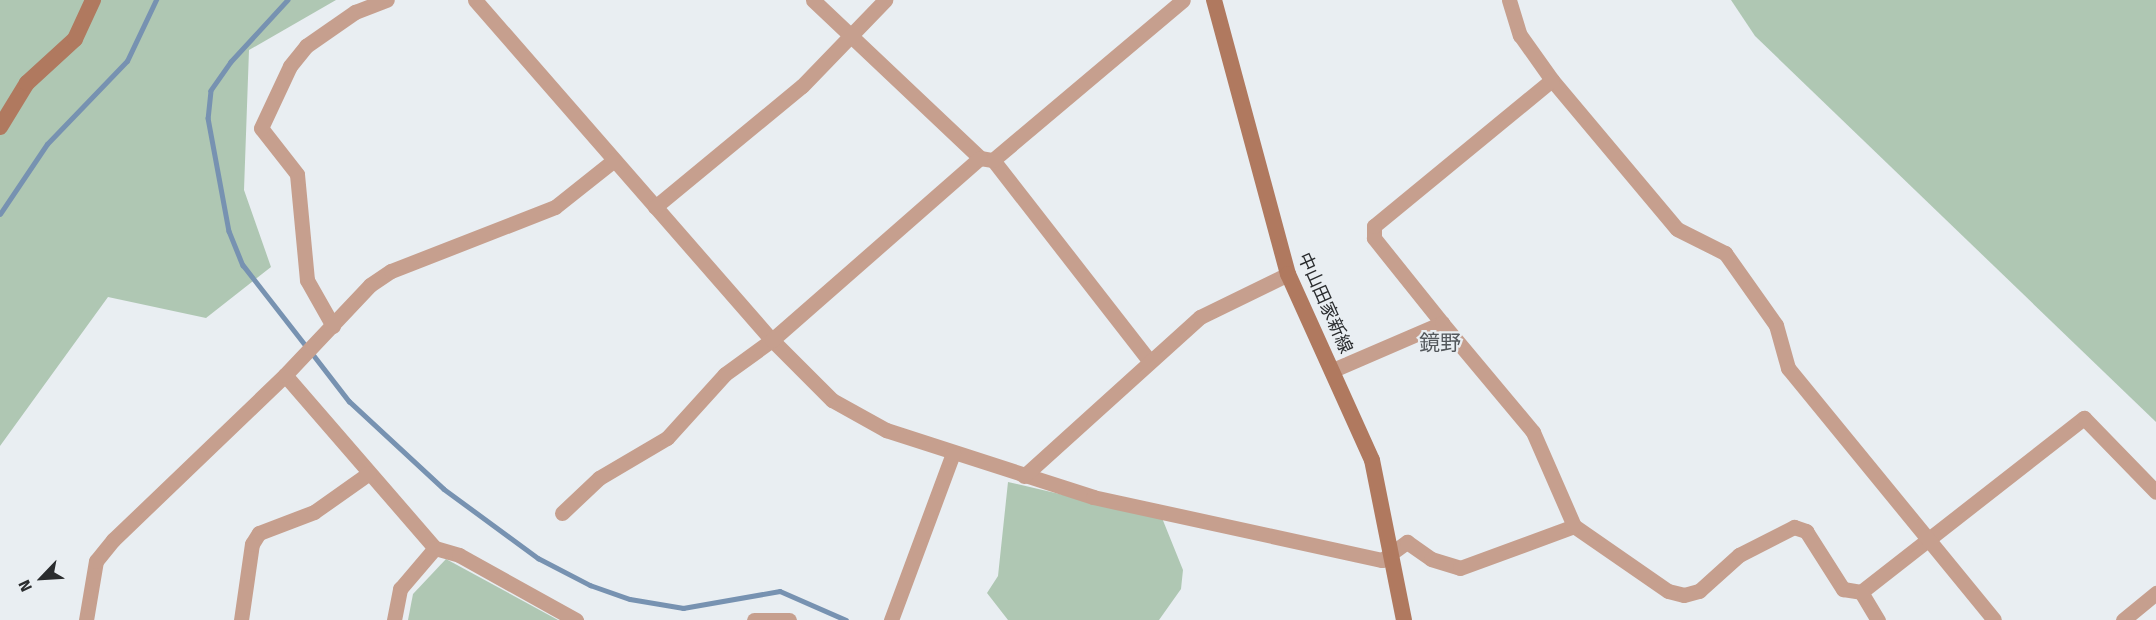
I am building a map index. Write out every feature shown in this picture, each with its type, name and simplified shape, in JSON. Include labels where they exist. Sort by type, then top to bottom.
[{"type":"main road","points":[[0,127],[27,83],[75,39],[93,0]]},
{"type":"main road","name":"中山田家新線","points":[[1214,0],[1288,274],[1372,460],[1404,620]]},
{"type":"street","points":[[333,326],[307,280],[297,174],[261,128],[290,66],[306,46],[355,12],[387,0]]},
{"type":"street","points":[[475,0],[772,340],[832,400],[886,430],[1024,476],[1257,535],[1382,561],[1407,542],[1431,559],[1460,568],[1574,526]]},
{"type":"street","points":[[813,0],[853,34],[987,159],[1148,359]]},
{"type":"street","points":[[655,207],[802,86],[885,0]]},
{"type":"street","points":[[562,513],[598,478],[667,438],[725,374],[772,340],[987,159],[1183,0]]},
{"type":"street","points":[[1509,0],[1520,35],[1552,80],[1677,229],[1725,253],[1776,325],[1788,368],[1994,620]]},
{"type":"street","points":[[1552,80],[1374,226],[1374,238],[1533,432],[1574,526],[1668,591],[1684,595],[1699,591],[1739,555],[1794,527],[1806,531],[1844,589],[1861,592],[2084,418],[2156,492]]},
{"type":"street","points":[[86,620],[96,561],[113,540],[391,271],[555,207],[614,160]]},
{"type":"street","points":[[1024,476],[1148,359],[1200,317],[1288,274]]},
{"type":"street","points":[[1333,370],[1442,323]]},
{"type":"street","points":[[285,375],[435,548],[459,555],[576,620]]},
{"type":"street","points":[[891,620],[953,453]]},
{"type":"street","points":[[241,620],[252,544],[258,533],[314,512],[369,473]]},
{"type":"street","points":[[394,620],[400,589],[435,548]]},
{"type":"street","points":[[1861,592],[1878,620]]},
{"type":"street","points":[[2123,620],[2156,593]]},
{"type":"street","points":[[754,620],[789,620]]},
{"type":"green space","points":[[0,0],[336,0],[249,50],[244,190],[271,267],[206,318],[108,297],[0,446]]},
{"type":"green space","points":[[1731,0],[2156,0],[2156,422],[1755,36]]},
{"type":"green space","points":[[1008,482],[1162,518],[1183,570],[1181,589],[1159,620],[1008,620],[987,593],[998,576]]},
{"type":"green space","points":[[446,559],[558,620],[408,620],[413,594]]},
{"type":"waterway","points":[[0,214],[47,144],[127,61],[156,0]]},
{"type":"waterway","points":[[288,0],[231,62],[211,91],[208,118],[229,231],[243,265],[306,346]]},
{"type":"waterway","points":[[312,353],[349,401],[444,489],[538,558],[590,585],[630,599],[683,608],[780,591],[846,620]]},
{"type":"district","name":"鏡野","points":[[1440,343]]}]
